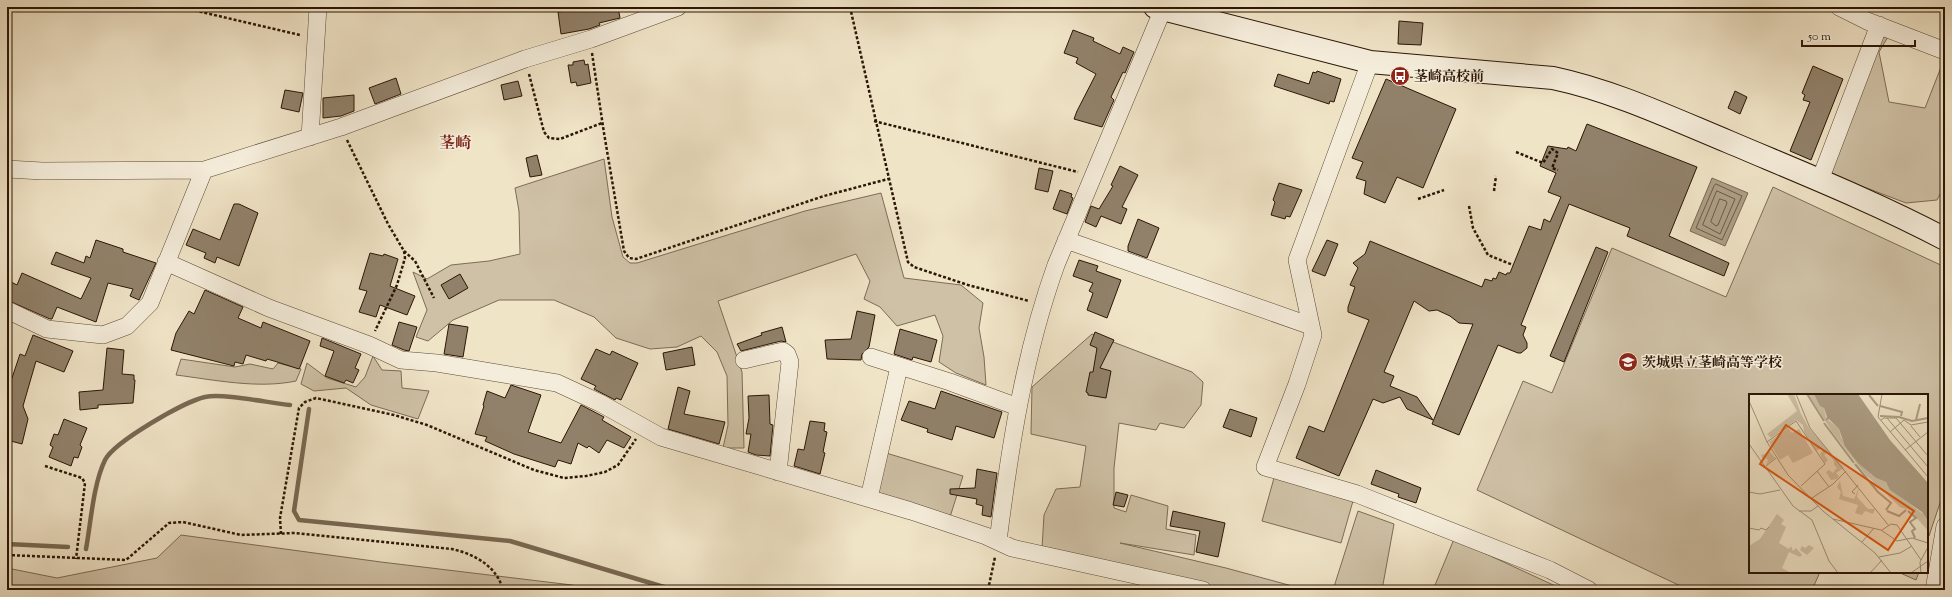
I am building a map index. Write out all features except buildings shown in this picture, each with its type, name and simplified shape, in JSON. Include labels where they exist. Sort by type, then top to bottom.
[{"type":"street","points":[[310,137],[318,7]]},
{"type":"street","points":[[7,169],[42,171],[204,170],[341,127],[525,59],[590,39],[678,7]]},
{"type":"street","points":[[1839,7],[1879,26],[1945,51]]},
{"type":"street","points":[[998,541],[1010,445],[1028,353],[1041,305],[1066,240],[1093,178],[1159,8],[1370,62],[1553,78],[1583,84],[1618,96],[1820,180],[1916,223],[1945,239]]},
{"type":"street","points":[[1820,180],[1879,26]]},
{"type":"street","points":[[1370,62],[1297,260],[1312,335],[1297,384],[1265,467],[1357,494],[1550,570],[1589,590]]},
{"type":"street","points":[[7,310],[47,329],[103,335],[115,332],[127,326],[150,303],[204,170]]},
{"type":"street","points":[[1066,240],[1311,326]]},
{"type":"street","points":[[166,262],[269,308],[369,345],[401,360],[437,363],[557,383],[600,403],[661,437],[869,498],[998,541],[1012,548],[1202,590]]},
{"type":"street","points":[[744,360],[783,351],[788,354],[790,362],[778,472]]},
{"type":"street","points":[[871,357],[950,382],[1018,408]]},
{"type":"street","points":[[869,498],[899,367]]},
{"type":"street","points":[[1934,590],[1945,526]]},
{"type":"path","points":[[180,7],[316,39]]},
{"type":"path","points":[[850,7],[874,121],[908,262],[914,267],[968,285],[1041,305]]},
{"type":"path","points":[[590,39],[602,123],[624,251],[630,258],[636,259],[824,196],[888,179]]},
{"type":"path","points":[[525,59],[544,132],[549,138],[560,139],[602,123]]},
{"type":"path","points":[[874,121],[1093,178]]},
{"type":"path","points":[[341,127],[388,224],[404,251],[415,261],[434,298]]},
{"type":"path","points":[[1516,152],[1543,163],[1550,151],[1552,149],[1556,150],[1558,153],[1552,168],[1558,170]]},
{"type":"path","points":[[1494,191],[1496,176]]},
{"type":"path","points":[[1418,198],[1444,190]]},
{"type":"path","points":[[1469,206],[1472,228],[1488,255],[1513,265]]},
{"type":"path","points":[[369,345],[397,285],[404,258],[404,251]]},
{"type":"path","points":[[281,534],[280,518],[299,408],[305,402],[316,398],[394,415],[427,426],[534,470],[564,478],[586,476],[605,472],[618,465],[644,427]]},
{"type":"path","points":[[45,466],[82,478],[85,483],[76,559]]},
{"type":"path","points":[[7,555],[126,560],[169,523],[183,522],[241,535],[295,533],[421,546],[468,553],[480,559],[493,571],[501,582],[503,590]]},
{"type":"path","points":[[988,590],[998,541]]},
{"type":"shaded area","points":[[1883,33],[1889,35],[1879,52],[1889,102],[1925,108],[1945,57],[1945,185],[1937,200],[1906,203],[1830,174]]},
{"type":"shaded area","points":[[604,159],[612,217],[623,257],[630,263],[637,263],[805,211],[881,193],[904,278],[961,285],[983,303],[979,328],[984,357],[986,385],[956,373],[939,362],[943,336],[935,315],[897,326],[880,307],[864,299],[870,281],[856,254],[718,301],[742,372],[744,448],[723,448],[728,425],[727,376],[717,352],[701,336],[677,347],[650,349],[616,338],[594,317],[554,300],[499,300],[453,320],[428,341],[416,337],[427,310],[413,272],[427,279],[451,265],[489,261],[520,254],[519,211],[515,188]]},
{"type":"shaded area","points":[[1773,187],[1945,267],[1945,488],[1929,536],[1928,394],[1749,394],[1749,573],[1820,573],[1812,590],[1689,590],[1477,490],[1523,381],[1552,393],[1612,248],[1726,297]]},
{"type":"shaded area","points":[[1092,334],[1192,372],[1203,382],[1201,405],[1184,428],[1160,423],[1156,430],[1119,423],[1114,468],[1114,508],[1126,512],[1131,495],[1168,506],[1166,529],[1196,535],[1194,555],[1120,543],[1226,568],[1307,590],[1226,590],[1042,548],[1044,515],[1056,489],[1080,487],[1086,446],[1031,434],[1032,387]]},
{"type":"shaded area","points":[[373,356],[382,370],[401,371],[402,388],[429,391],[418,419],[371,405],[346,388],[314,391],[301,384],[307,363],[327,378],[356,387],[365,377]]},
{"type":"shaded area","points":[[181,359],[235,367],[250,364],[273,369],[278,363],[301,369],[296,381],[267,384],[236,383],[176,375]]},
{"type":"shaded area","points":[[886,453],[963,476],[950,517],[874,495]]},
{"type":"shaded area","points":[[1274,478],[1353,501],[1341,543],[1262,521]]},
{"type":"shaded area","points":[[1358,511],[1394,524],[1382,590],[1333,590]]},
{"type":"shaded area","points":[[181,535],[381,562],[572,585],[592,590],[7,590],[7,568],[57,578],[157,558]]},
{"type":"shaded area","points":[[1454,539],[1564,590],[1433,590]]},
{"type":"shaded area","points":[[1900,573],[1919,573],[1916,580]]},
{"type":"water","points":[[1712,178],[1748,193],[1725,246],[1690,231]]},
{"type":"waterway","points":[[86,549],[95,492],[105,460],[111,452],[135,433],[182,406],[205,397],[234,397],[290,405]]},
{"type":"waterway","points":[[309,409],[294,511],[299,520],[510,541],[674,590]]},
{"type":"waterway","points":[[7,544],[68,547]]},
{"type":"place","name":"茎崎高校前","points":[[1400,76]]},
{"type":"place","name":"茨城県立茎崎高等学校","points":[[1628,362]]},
{"type":"district","name":"茎崎","points":[[455,142]]}]
